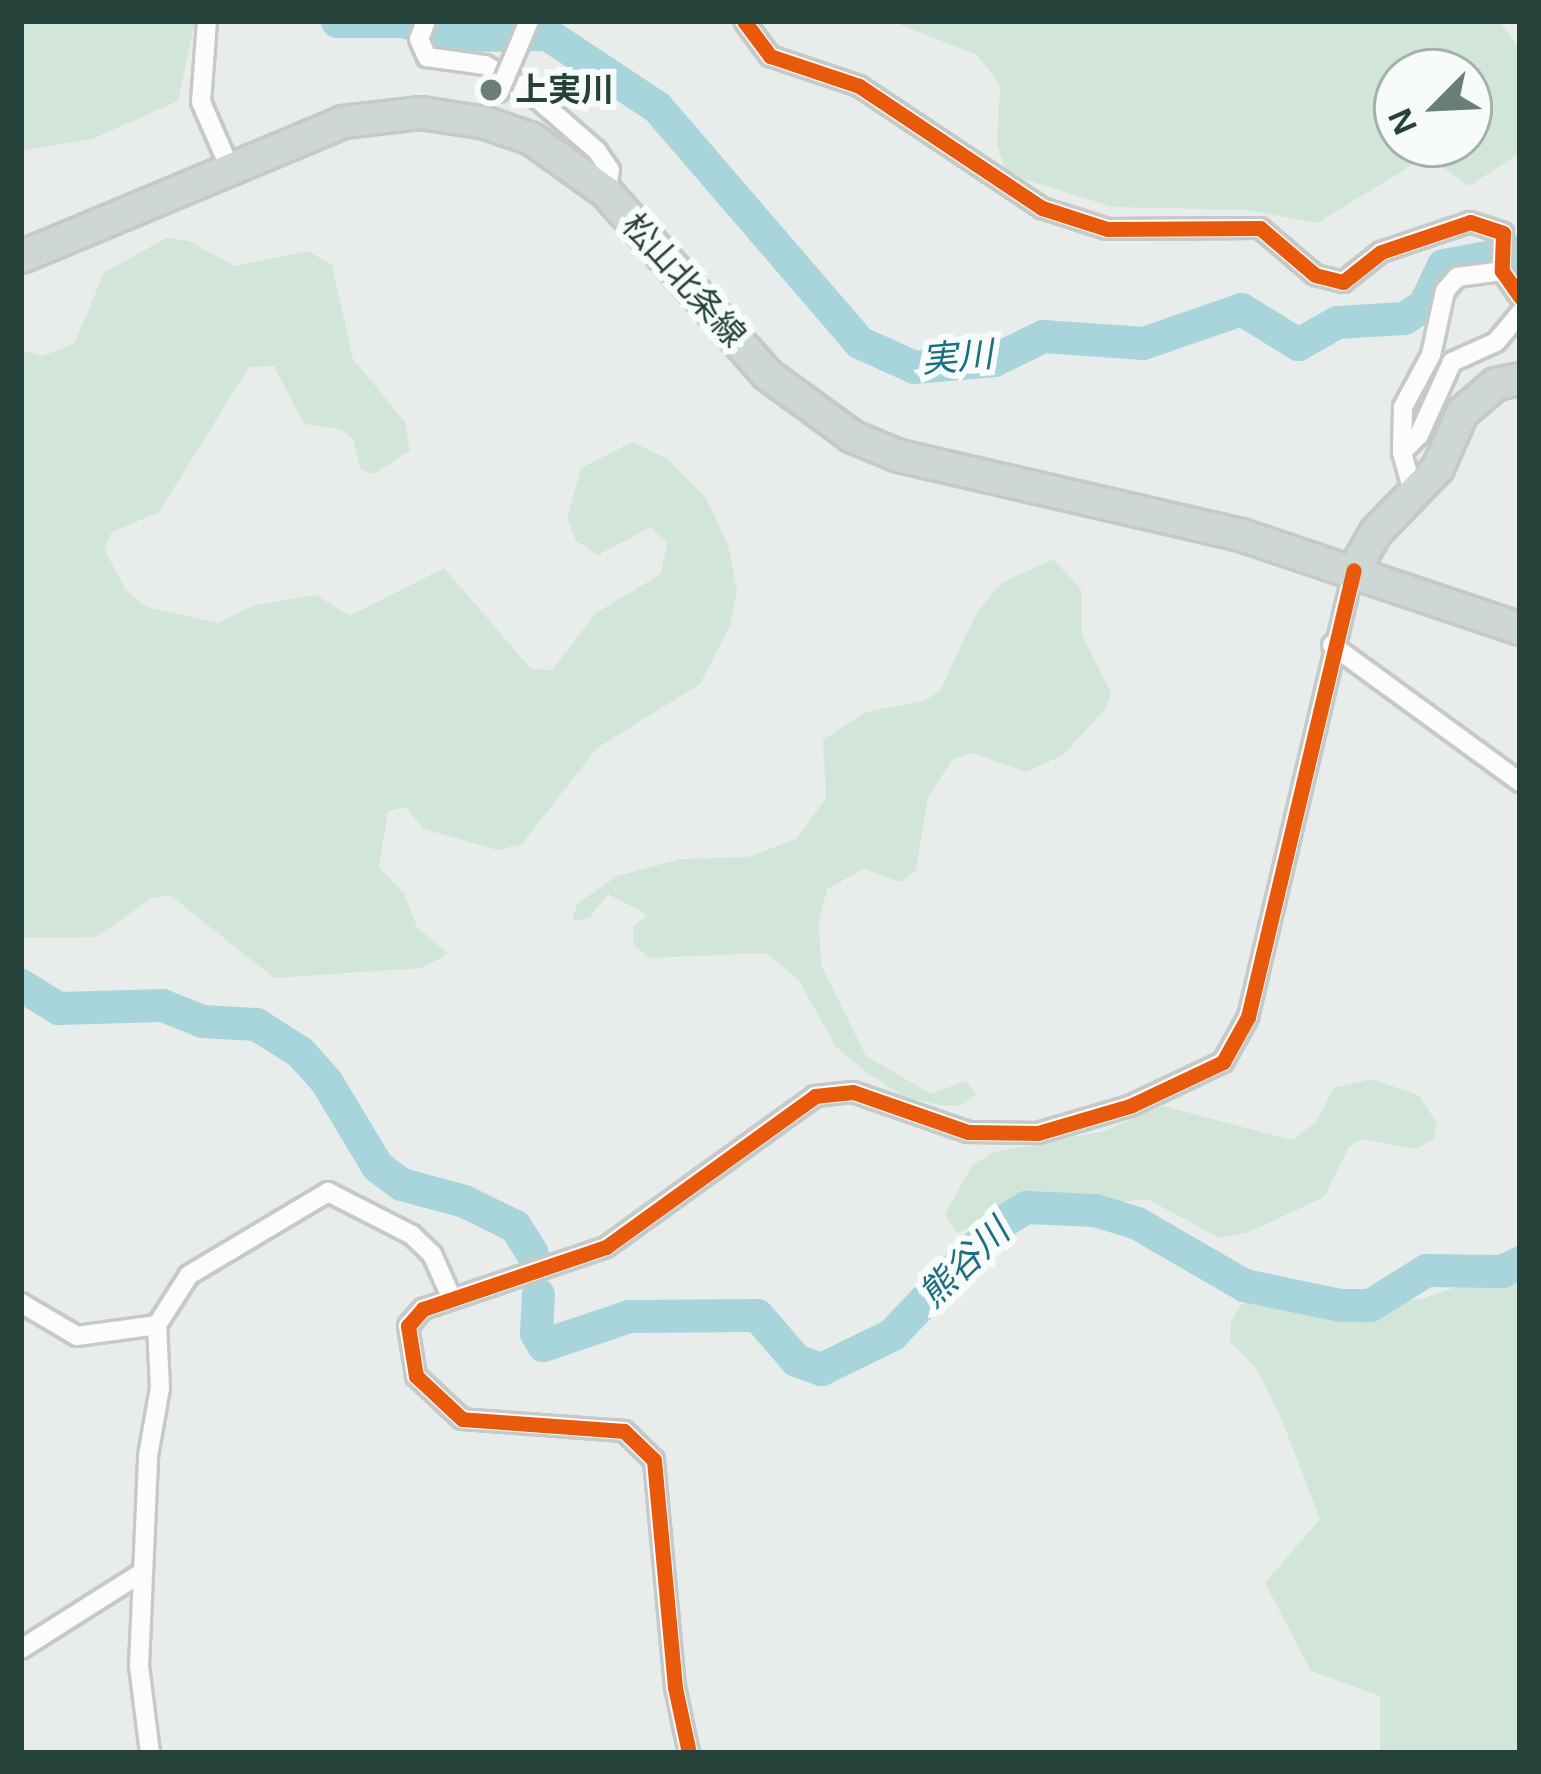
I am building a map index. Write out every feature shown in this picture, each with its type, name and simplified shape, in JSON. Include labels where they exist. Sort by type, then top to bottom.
[{"type":"main road","name":"松山北条線","points":[[21,257],[343,122],[421,112],[486,122],[532,140],[606,192],[769,375],[853,437],[1354,570],[1520,629]]},
{"type":"main road","points":[[1354,570],[1376,532],[1414,496],[1475,398],[1520,379]]},
{"type":"street","points":[[207,21],[201,102],[229,166]]},
{"type":"street","points":[[486,122],[529,21]]},
{"type":"street","points":[[744,21],[770,56],[859,86],[1011,190],[1108,229],[1238,223],[1260,228],[1315,275],[1343,282],[1381,252],[1438,226],[1470,222],[1496,228],[1520,297]]},
{"type":"street","points":[[423,30],[427,58],[484,65],[562,117],[610,170],[606,192]]},
{"type":"street","points":[[1414,496],[1402,452],[1402,407],[1431,355],[1445,291],[1457,277],[1507,254]]},
{"type":"street","points":[[1402,452],[1419,435],[1452,362],[1496,342],[1520,313]]},
{"type":"street","points":[[689,1753],[675,1687],[655,1460],[624,1431],[462,1419],[437,1401],[416,1376],[408,1327],[424,1309],[606,1247],[815,1096],[853,1093],[968,1132],[1038,1133],[1112,1112],[1223,1062],[1248,1017],[1331,645],[1354,570]]},
{"type":"street","points":[[1331,645],[1520,782]]},
{"type":"street","points":[[150,1753],[140,1666],[143,1572],[160,1388],[157,1325],[189,1275],[328,1192],[412,1235],[432,1254],[452,1299]]},
{"type":"street","points":[[21,1303],[76,1336],[157,1325]]},
{"type":"street","points":[[21,1648],[143,1572]]},
{"type":"green space","points":[[21,21],[195,21],[178,101],[92,139],[21,151]]},
{"type":"green space","points":[[891,21],[1499,21],[1520,50],[1520,153],[1469,186],[1444,168],[1493,168],[1493,48],[1373,48],[1373,168],[1407,168],[1317,223],[1247,210],[1113,207],[1007,174],[997,145],[1000,85],[977,55]]},
{"type":"green space","points":[[166,238],[189,241],[234,266],[308,251],[332,265],[353,359],[405,422],[410,451],[373,474],[361,470],[353,439],[341,429],[304,424],[274,366],[249,367],[159,512],[112,532],[104,549],[126,590],[147,607],[218,623],[256,605],[316,595],[350,616],[444,568],[531,669],[552,670],[596,613],[661,574],[667,543],[651,527],[598,555],[576,541],[567,519],[581,468],[632,442],[668,459],[706,498],[728,545],[737,590],[730,626],[700,684],[597,748],[522,844],[497,850],[424,829],[405,807],[388,811],[379,867],[405,895],[417,927],[448,954],[422,968],[274,978],[170,895],[151,898],[97,937],[21,938],[21,350],[42,356],[74,344],[104,273]]},
{"type":"green space","points":[[1053,559],[1081,589],[1082,635],[1111,693],[1106,708],[1063,755],[1026,772],[972,753],[952,760],[928,797],[916,871],[901,882],[864,869],[827,889],[819,922],[821,965],[866,1056],[931,1094],[966,1081],[976,1094],[960,1106],[940,1105],[905,1097],[869,1074],[836,1047],[798,979],[765,953],[650,958],[633,944],[633,927],[648,915],[608,894],[589,918],[572,921],[577,904],[617,876],[681,859],[748,857],[796,839],[826,798],[823,740],[866,712],[926,700],[941,689],[977,612],[1002,583]]},
{"type":"green space","points":[[1371,1079],[1418,1095],[1437,1123],[1434,1139],[1416,1149],[1362,1139],[1349,1147],[1324,1197],[1249,1232],[1220,1238],[1147,1199],[1010,1215],[957,1233],[945,1214],[971,1167],[991,1153],[1104,1131],[1163,1106],[1292,1140],[1316,1122],[1334,1088]]},
{"type":"green space","points":[[1520,1254],[1520,1753],[1380,1753],[1380,1696],[1311,1671],[1265,1583],[1320,1519],[1258,1371],[1230,1341],[1231,1322],[1241,1305],[1264,1294],[1351,1305],[1422,1299],[1489,1275]]},
{"type":"waterway","name":"実川","points":[[337,21],[397,21]]},
{"type":"waterway","name":"実川","points":[[402,21],[455,35],[547,34],[657,107],[859,342],[914,367],[994,360],[1043,336],[1143,343],[1241,309],[1298,344],[1337,322],[1404,318],[1424,305],[1443,265],[1520,251]]},
{"type":"waterway","name":"熊谷川","points":[[21,985],[58,1008],[162,1005],[202,1021],[256,1024],[300,1052],[326,1081],[377,1166],[401,1184],[464,1201],[515,1226],[531,1252]]},
{"type":"waterway","name":"熊谷川","points":[[538,1294],[536,1333],[543,1345],[629,1316],[757,1315],[796,1360],[821,1369],[891,1335],[995,1226],[1026,1207],[1095,1210],[1137,1223],[1244,1285],[1341,1305],[1370,1305],[1426,1270],[1502,1271],[1520,1262]]},
{"type":"cycle path","points":[[744,21],[770,56],[859,86],[1042,208],[1107,229],[1260,228],[1315,275],[1343,282],[1381,252],[1470,222],[1503,233],[1502,271],[1520,297]]},
{"type":"cycle path","points":[[689,1753],[675,1687],[654,1460],[624,1431],[462,1419],[416,1376],[408,1326],[423,1309],[606,1247],[815,1096],[853,1092],[968,1132],[1038,1133],[1130,1106],[1223,1062],[1248,1017],[1354,570]]},
{"type":"place","name":"上実川","points":[[491,90]]}]
